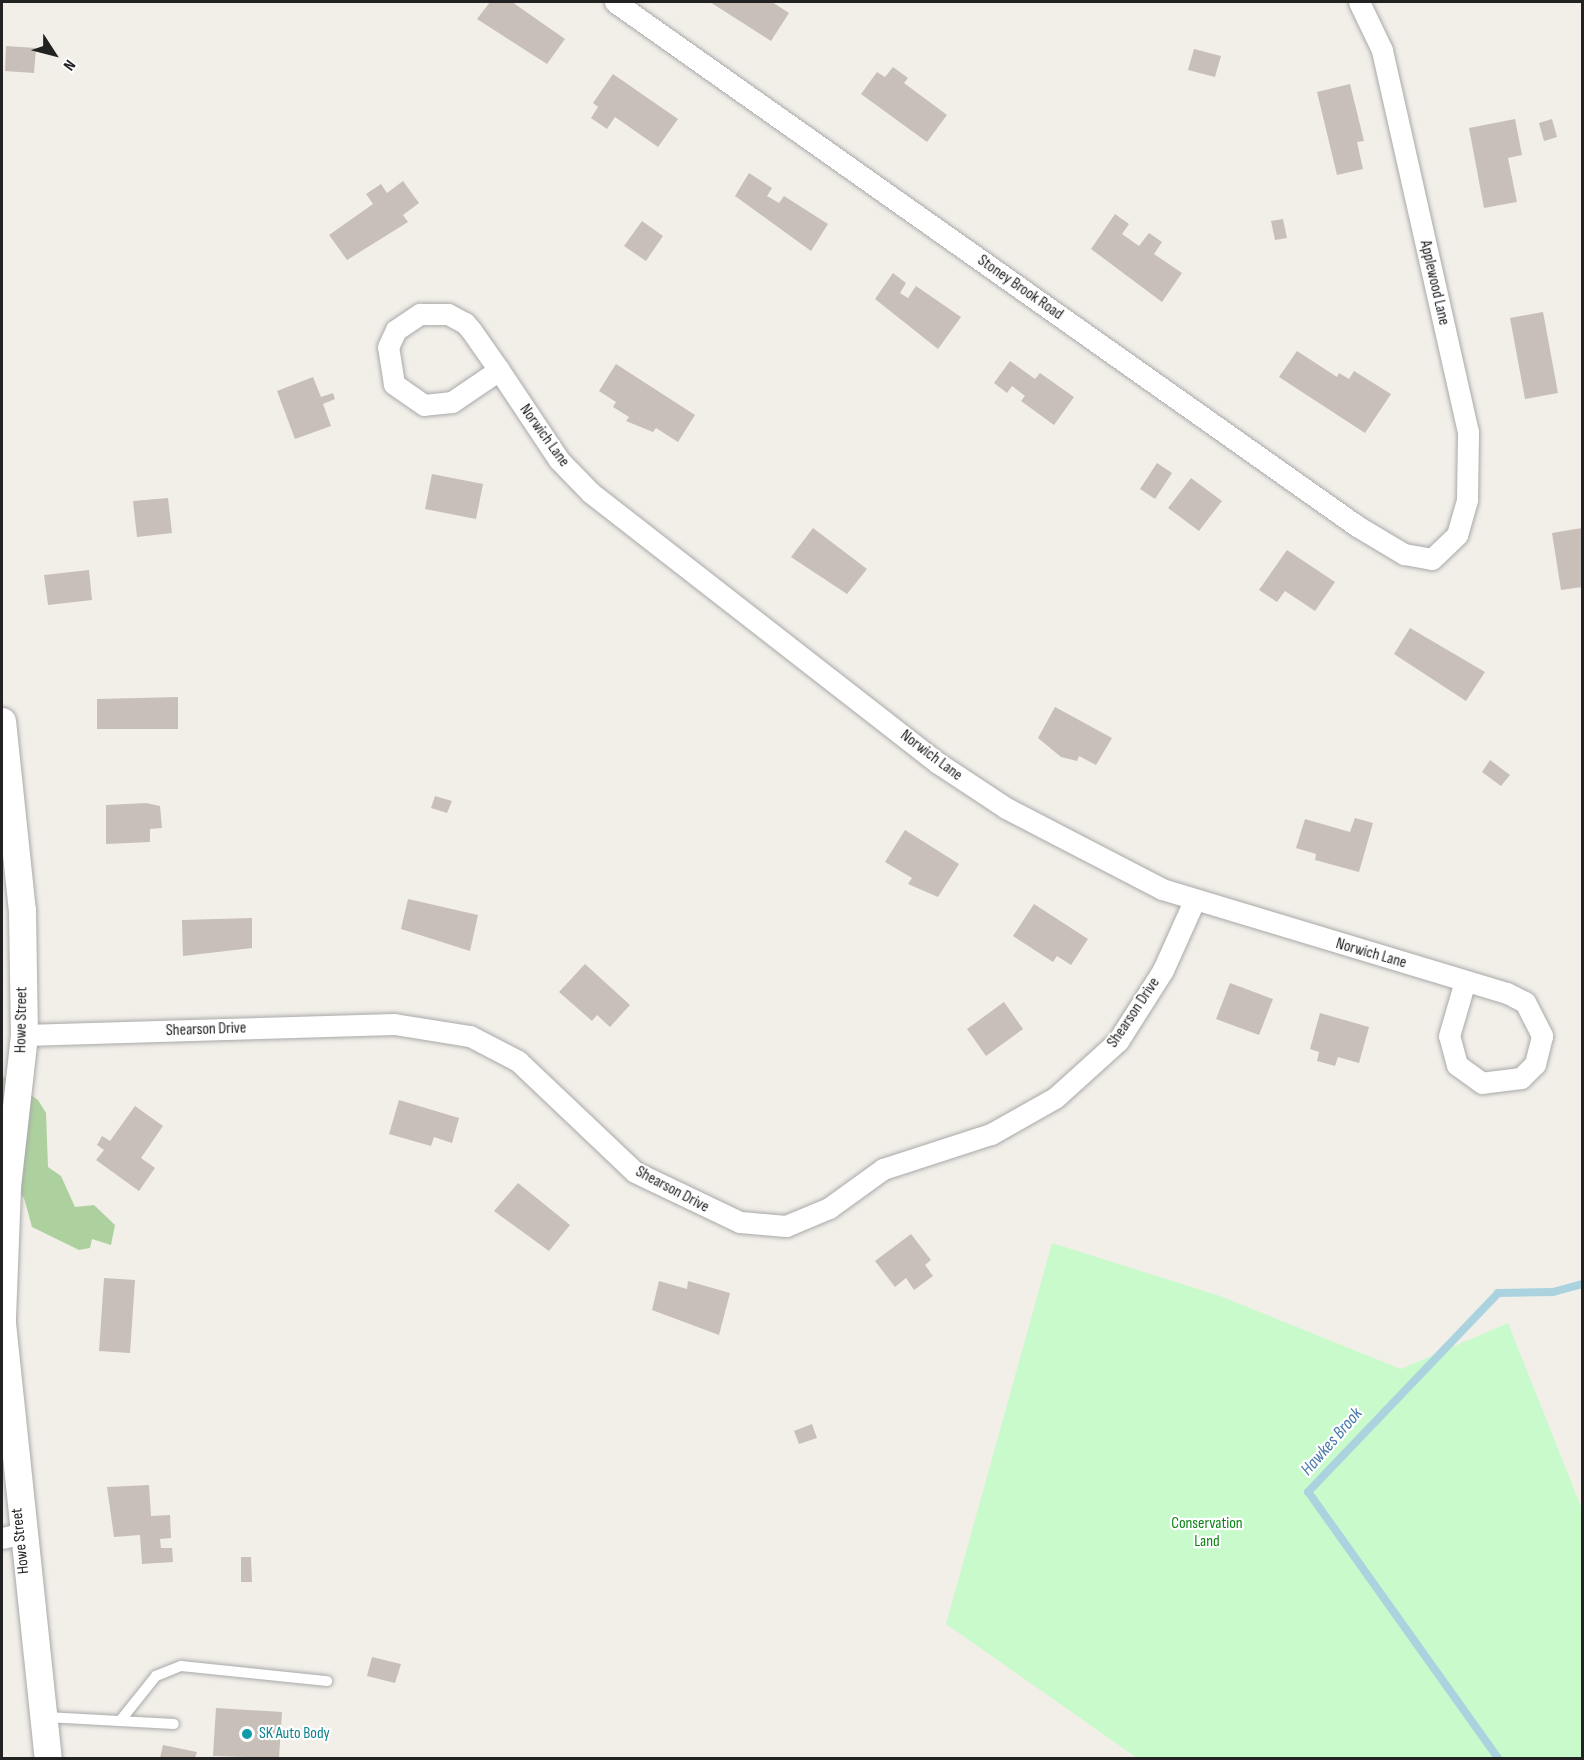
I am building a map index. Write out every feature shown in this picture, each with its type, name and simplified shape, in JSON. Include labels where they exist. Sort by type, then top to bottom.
[{"type":"street","name":"Stoney Brook Road","points":[[615,2],[1357,526],[1404,554],[1432,559]]},
{"type":"street","name":"Applewood Lane","points":[[1359,2],[1382,50],[1468,432],[1467,499],[1457,535],[1432,559]]},
{"type":"street","name":"Norwich Lane","points":[[499,370],[452,402],[424,405],[394,384],[386,357],[403,323],[438,312],[465,323],[499,370],[559,460],[591,493],[938,763],[1006,808],[1097,858],[1194,901],[1465,981],[1517,997],[1538,1017],[1539,1056],[1521,1078],[1482,1083],[1457,1065],[1449,1036],[1465,981]]},
{"type":"street","name":"Howe Street","points":[[2,721],[20,887],[24,1035],[2,1278],[11,1536],[48,1758]]},
{"type":"street","name":"Shearson Drive","points":[[24,1035],[394,1024],[448,1030],[489,1043],[518,1061],[620,1159],[653,1183],[740,1222],[786,1226],[829,1208],[883,1168],[991,1134],[1026,1117],[1091,1070],[1141,1007],[1194,901]]},
{"type":"lane","points":[[120,1722],[156,1676],[181,1666],[327,1681]]},
{"type":"lane","points":[[42,1717],[174,1724]]},
{"type":"green space","points":[[2,1076],[38,1100],[46,1113],[48,1167],[61,1176],[75,1207],[94,1205],[115,1225],[111,1245],[92,1239],[90,1248],[79,1250],[32,1227],[24,1198],[2,1177]]},
{"type":"green space","name":"Conservation Land","points":[[1052,1243],[1220,1296],[1401,1369],[1508,1323],[1582,1509],[1582,1758],[1137,1758],[946,1624]]},
{"type":"building","points":[[490,2],[512,2],[565,39],[547,64],[477,19]]},
{"type":"building","points":[[710,2],[772,2],[789,13],[771,41]]},
{"type":"building","points":[[6,46],[36,48],[34,73],[5,71]]},
{"type":"building","points":[[1194,49],[1221,56],[1215,77],[1188,70]]},
{"type":"building","points":[[893,67],[908,78],[904,83],[947,115],[927,142],[861,94],[877,72],[885,77]]},
{"type":"building","points":[[613,74],[678,119],[658,147],[615,117],[607,129],[591,118],[598,107],[593,103]]},
{"type":"building","points":[[1350,84],[1364,141],[1357,142],[1363,169],[1337,175],[1317,92]]},
{"type":"building","points":[[1515,119],[1522,155],[1508,158],[1517,202],[1484,208],[1469,128]]},
{"type":"building","points":[[1552,119],[1557,137],[1544,141],[1539,123]]},
{"type":"building","points":[[749,173],[772,188],[767,196],[779,203],[784,196],[828,224],[811,251],[735,196]]},
{"type":"building","points":[[403,181],[419,203],[403,215],[408,222],[347,260],[329,235],[373,204],[366,194],[381,184],[387,193]]},
{"type":"building","points":[[1115,214],[1129,224],[1122,234],[1139,246],[1149,233],[1162,242],[1154,254],[1182,273],[1162,302],[1091,249]]},
{"type":"building","points":[[1283,219],[1287,238],[1275,240],[1271,221]]},
{"type":"building","points":[[642,221],[663,236],[646,261],[624,246]]},
{"type":"building","points":[[893,273],[906,283],[900,293],[908,298],[916,286],[961,317],[938,349],[875,299]]},
{"type":"building","points":[[1543,312],[1558,393],[1525,399],[1510,318]]},
{"type":"building","points":[[1297,351],[1337,377],[1339,373],[1349,379],[1354,371],[1391,394],[1365,433],[1279,377]]},
{"type":"building","points":[[1010,361],[1035,379],[1040,373],[1074,397],[1054,425],[1021,401],[1025,396],[1012,386],[1007,393],[994,383]]},
{"type":"building","points":[[616,364],[695,415],[678,442],[656,428],[653,432],[626,421],[629,417],[613,407],[616,402],[599,391]]},
{"type":"building","points":[[313,377],[321,397],[333,393],[335,399],[323,404],[331,426],[295,439],[277,391]]},
{"type":"building","points":[[1157,463],[1172,473],[1155,499],[1140,489]]},
{"type":"building","points":[[432,474],[483,484],[476,519],[425,509]]},
{"type":"building","points":[[1191,478],[1222,501],[1199,531],[1168,508]]},
{"type":"building","points":[[168,498],[172,533],[137,537],[133,501]]},
{"type":"building","points":[[813,528],[867,569],[847,594],[791,557]]},
{"type":"building","points":[[1582,528],[1582,587],[1561,590],[1552,533]]},
{"type":"building","points":[[1287,550],[1335,582],[1315,611],[1285,591],[1277,602],[1259,590]]},
{"type":"building","points":[[89,570],[92,600],[48,605],[44,575]]},
{"type":"building","points":[[1410,628],[1485,672],[1466,701],[1394,654]]},
{"type":"building","points":[[178,697],[178,729],[97,729],[97,699]]},
{"type":"building","points":[[1055,707],[1112,738],[1096,765],[1079,756],[1077,761],[1061,757],[1038,738]]},
{"type":"building","points":[[1490,760],[1510,775],[1501,786],[1482,772]]},
{"type":"building","points":[[435,796],[452,801],[447,813],[431,808]]},
{"type":"building","points":[[146,803],[160,806],[162,828],[150,829],[150,842],[106,844],[106,805]]},
{"type":"building","points":[[1355,818],[1373,823],[1359,872],[1315,860],[1316,854],[1296,848],[1305,819],[1350,832]]},
{"type":"building","points":[[905,830],[959,864],[938,897],[908,884],[912,878],[885,862]]},
{"type":"building","points":[[408,899],[478,915],[470,951],[401,929]]},
{"type":"building","points":[[1034,904],[1088,939],[1071,965],[1057,956],[1053,962],[1013,936]]},
{"type":"building","points":[[252,918],[252,948],[183,956],[182,920]]},
{"type":"building","points":[[585,964],[630,1005],[610,1027],[597,1015],[592,1021],[559,992]]},
{"type":"building","points":[[1230,983],[1273,999],[1259,1035],[1216,1019]]},
{"type":"building","points":[[1004,1002],[1023,1029],[986,1056],[967,1029]]},
{"type":"building","points":[[1320,1013],[1369,1027],[1359,1063],[1338,1057],[1335,1066],[1317,1061],[1319,1052],[1310,1049]]},
{"type":"building","points":[[399,1100],[459,1118],[452,1143],[434,1137],[431,1146],[389,1134]]},
{"type":"building","points":[[135,1106],[163,1126],[141,1158],[155,1168],[139,1191],[96,1160],[104,1150],[97,1145],[102,1136],[110,1141]]},
{"type":"building","points":[[518,1183],[570,1225],[549,1251],[494,1211]]},
{"type":"building","points":[[911,1234],[931,1260],[925,1265],[933,1276],[914,1290],[906,1278],[895,1287],[875,1261]]},
{"type":"building","points":[[104,1278],[135,1280],[130,1353],[99,1351]]},
{"type":"building","points":[[659,1281],[687,1289],[688,1281],[730,1293],[719,1335],[652,1310]]},
{"type":"building","points":[[812,1424],[817,1438],[799,1444],[794,1431]]},
{"type":"building","points":[[149,1485],[151,1516],[170,1515],[171,1538],[160,1539],[161,1548],[172,1548],[173,1562],[142,1564],[140,1535],[114,1537],[107,1487]]},
{"type":"building","points":[[241,1557],[251,1557],[252,1582],[241,1582]]},
{"type":"building","points":[[372,1657],[401,1664],[395,1683],[367,1676]]},
{"type":"building","name":"SK Auto Body","points":[[216,1708],[282,1712],[279,1758],[213,1756]]},
{"type":"building","points":[[163,1745],[197,1752],[195,1758],[160,1758]]},
{"type":"waterway","name":"Hawkes Brook","points":[[1498,1758],[1308,1492],[1498,1293],[1553,1292],[1582,1284]]},
{"type":"place","name":"SK Auto Body","points":[[247,1734]]}]
